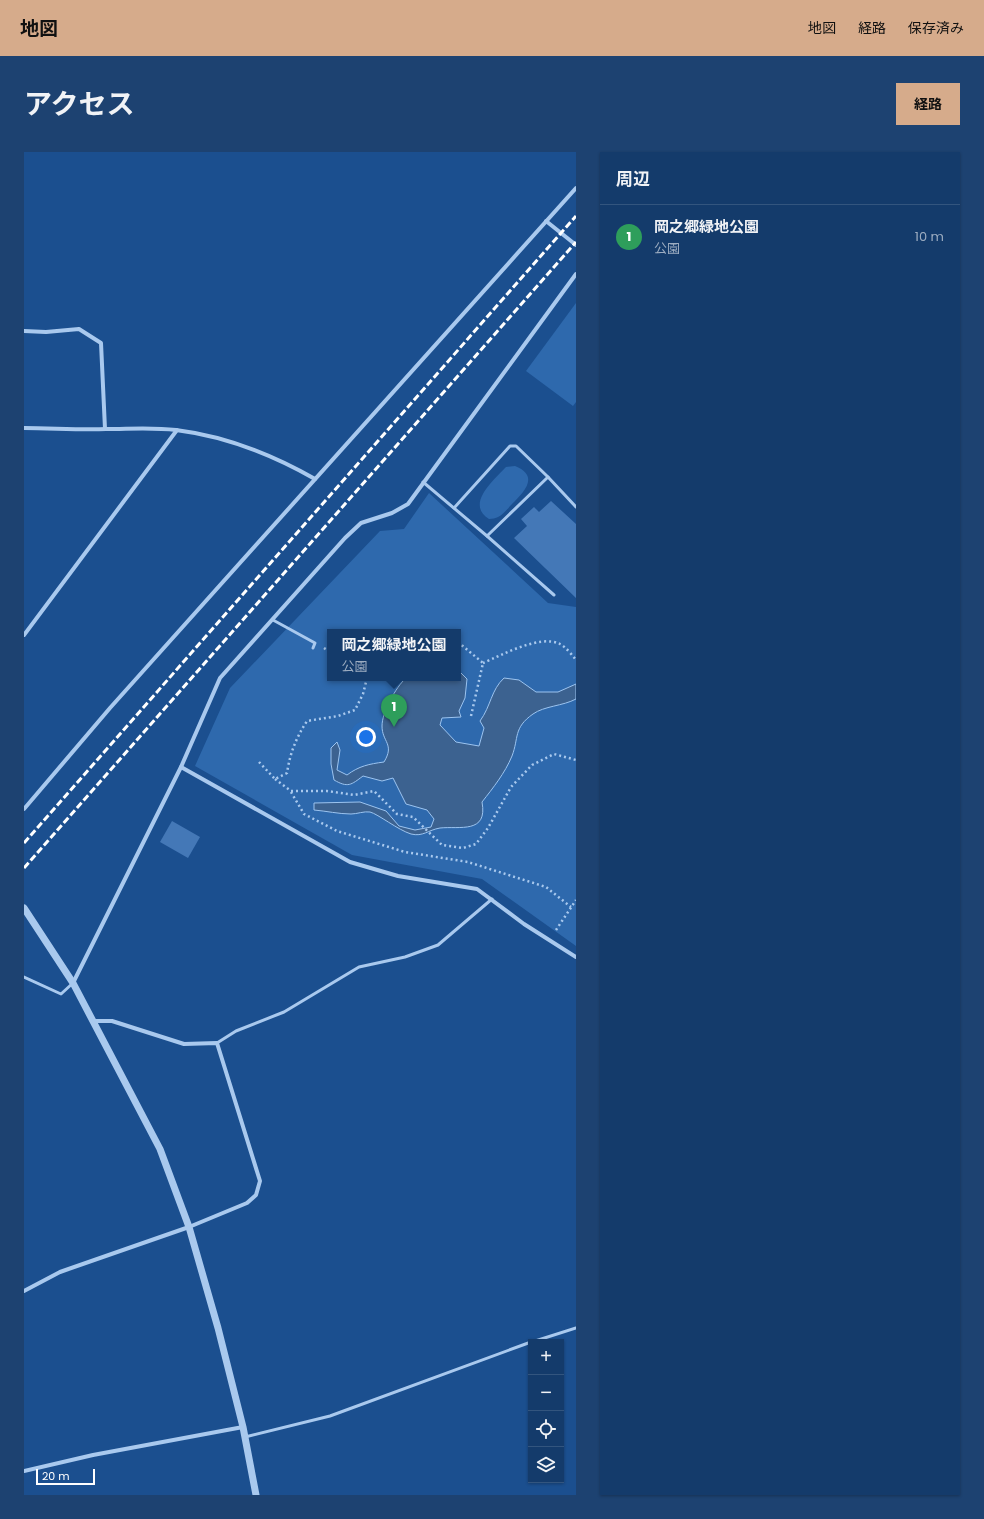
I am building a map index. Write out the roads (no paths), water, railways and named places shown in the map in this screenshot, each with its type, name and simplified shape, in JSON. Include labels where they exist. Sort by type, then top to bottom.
[{"type":"street","points":[[24,809],[110,708],[576,188]]},
{"type":"street","points":[[546,222],[576,245]]},
{"type":"street","points":[[73,983],[181,767],[220,678],[345,538],[361,523],[392,513],[408,504],[576,274]]},
{"type":"street","points":[[24,331],[46,332],[79,329],[101,343],[106,429]]},
{"type":"street","points":[[24,428],[154,428],[177,430],[209,436],[242,446],[291,465],[315,479]]},
{"type":"street","points":[[24,635],[177,430]]},
{"type":"street","points":[[181,767],[350,862],[398,876],[478,889],[524,924],[550,939],[576,957]]},
{"type":"street","points":[[24,908],[73,983],[160,1149],[189,1228],[218,1328],[243,1428],[256,1495]]},
{"type":"street","points":[[24,1291],[60,1272],[189,1228],[247,1203],[256,1195],[260,1181],[217,1043],[184,1044],[112,1021],[92,1021]]},
{"type":"street","points":[[24,1471],[93,1455],[243,1428]]},
{"type":"lane","points":[[454,508],[510,446],[516,446],[576,507]]},
{"type":"lane","points":[[487,536],[548,477]]},
{"type":"lane","points":[[423,482],[554,595]]},
{"type":"lane","points":[[273,620],[315,643],[313,648]]},
{"type":"lane","points":[[217,1043],[236,1031],[284,1012],[359,967],[405,957],[438,945],[492,900]]},
{"type":"lane","points":[[24,977],[61,994],[73,983]]},
{"type":"lane","points":[[541,1339],[576,1328]]},
{"type":"lane","points":[[245,1437],[330,1416],[528,1343]]},
{"type":"railway","points":[[24,843],[576,216]]},
{"type":"railway","points":[[24,868],[576,242]]},
{"type":"place","name":"岡之郷緑地公園","points":[[394,727]]}]
